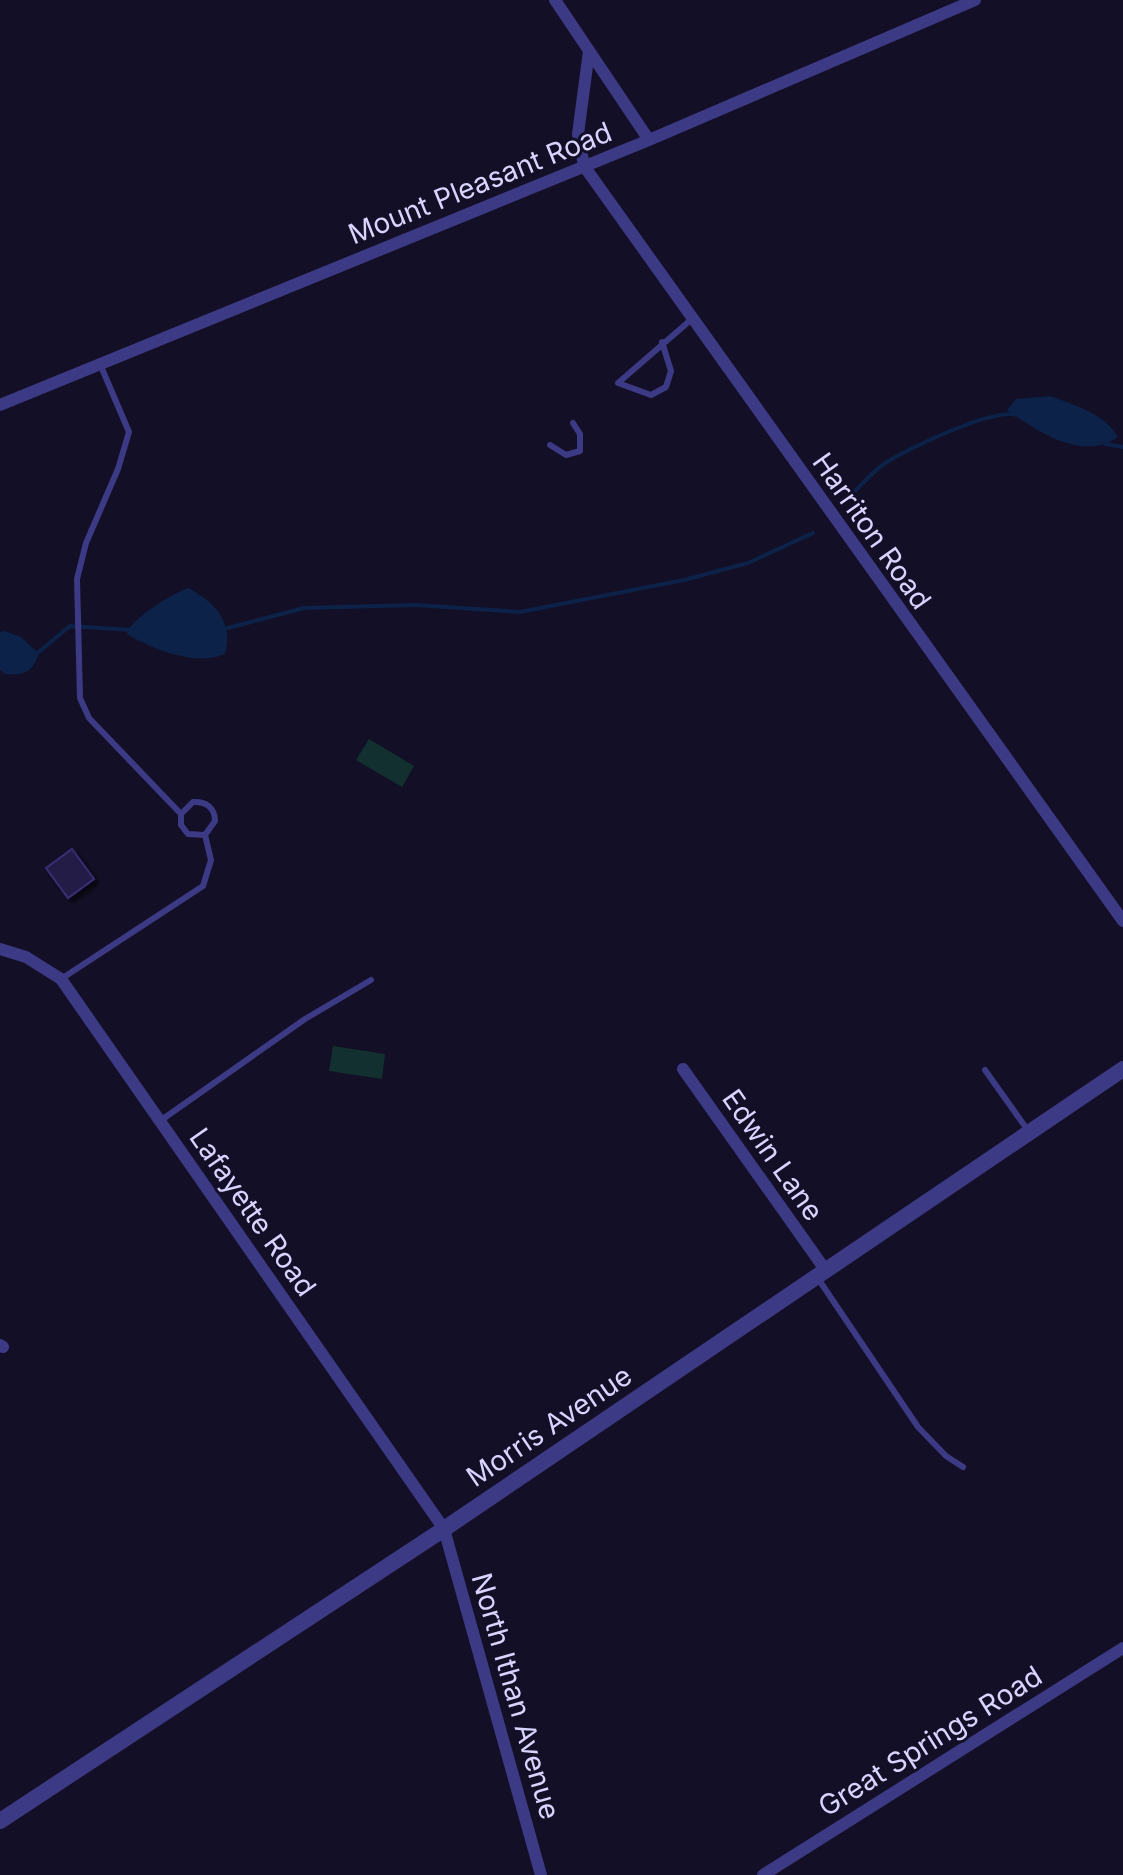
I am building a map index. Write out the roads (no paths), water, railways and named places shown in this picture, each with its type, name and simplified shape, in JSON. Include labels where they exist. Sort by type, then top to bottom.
[{"type":"street","points":[[555,0],[649,140]]},
{"type":"street","name":"Mount Pleasant Road","points":[[0,405],[649,140],[975,0]]},
{"type":"street","points":[[584,166],[578,134],[589,51]]},
{"type":"street","name":"Harriton Road","points":[[584,166],[1123,921]]},
{"type":"street","name":"Lafayette Road","points":[[0,949],[26,957],[61,979],[444,1529]]},
{"type":"street","name":"Edwin Lane","points":[[683,1069],[820,1271]]},
{"type":"street","name":"Morris Avenue","points":[[0,1821],[444,1529],[820,1271],[1123,1069]]},
{"type":"street","name":"North Ithan Avenue","points":[[444,1529],[541,1875]]},
{"type":"street","name":"Great Springs Road","points":[[763,1875],[1123,1648]]},
{"type":"lane","points":[[662,342],[671,371],[660,393],[651,395],[618,383],[662,342],[693,318]]},
{"type":"lane","points":[[100,364],[129,432],[118,469],[86,543],[77,579],[80,698],[89,718],[181,814],[181,825],[188,834],[205,835]]},
{"type":"lane","points":[[550,445],[566,455],[580,451],[580,434],[573,423]]},
{"type":"lane","points":[[61,979],[203,886],[211,860],[205,835],[215,821],[209,806],[193,802],[181,814]]},
{"type":"lane","points":[[160,1121],[305,1019],[371,980]]},
{"type":"lane","points":[[985,1070],[1029,1132]]},
{"type":"lane","points":[[820,1271],[918,1427],[946,1456],[963,1467]]},
{"type":"water","points":[[1050,396],[1097,416],[1118,437],[1104,444],[1076,445],[1047,435],[1007,410],[1016,399]]},
{"type":"water","points":[[188,588],[220,614],[227,632],[225,654],[188,657],[161,650],[127,634],[143,615]]},
{"type":"water","points":[[0,632],[21,637],[39,654],[27,672],[5,674],[0,670]]},
{"type":"waterway","points":[[848,498],[879,468],[911,449],[970,423],[1005,414],[1017,415]]},
{"type":"waterway","points":[[1105,444],[1123,447]]},
{"type":"waterway","points":[[224,629],[304,608],[416,605],[520,612],[684,580],[748,563],[813,533]]},
{"type":"waterway","points":[[35,655],[70,626],[132,630]]}]
